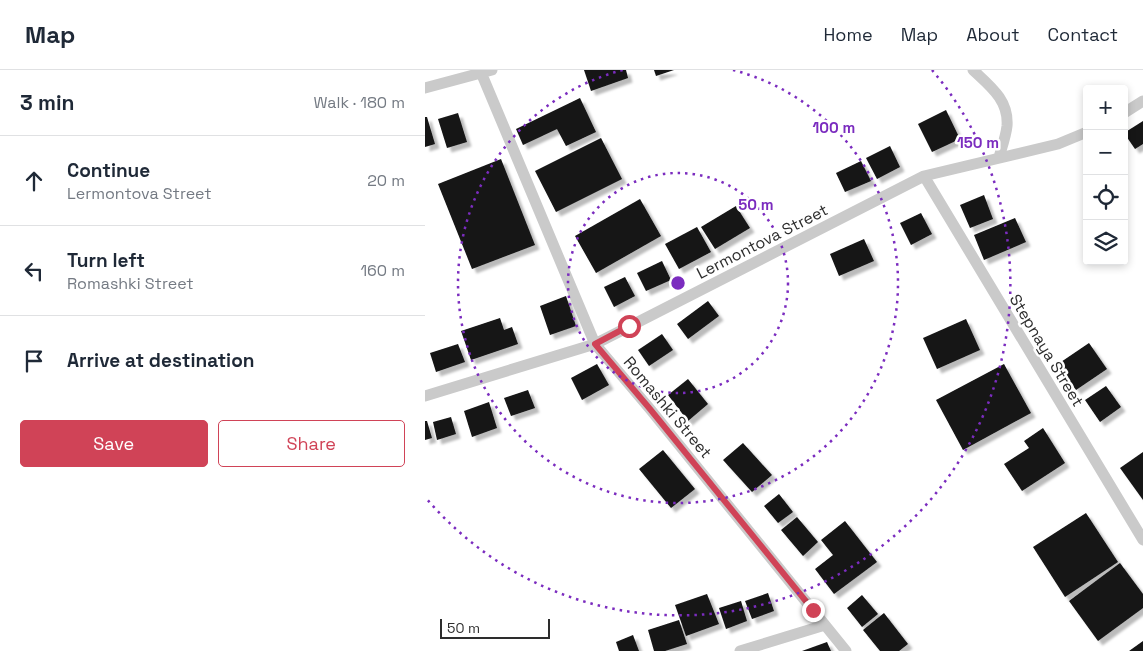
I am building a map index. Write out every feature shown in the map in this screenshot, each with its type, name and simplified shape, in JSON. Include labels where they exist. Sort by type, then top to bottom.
[{"type":"street","points":[[973,70],[1004,103],[1007,125],[999,157]]},
{"type":"street","points":[[425,88],[485,71]]},
{"type":"street","name":"Romashki Street","points":[[485,71],[595,344],[846,651]]},
{"type":"street","points":[[1128,111],[1143,102]]},
{"type":"street","name":"Lermontova Street","points":[[425,396],[595,344],[924,176],[1058,144],[1083,134]]},
{"type":"street","name":"Stepnaya Street","points":[[924,176],[1143,540]]},
{"type":"street","points":[[740,651],[825,625]]},
{"type":"building","points":[[584,70],[626,70],[628,78],[591,91]]},
{"type":"building","points":[[654,70],[674,70],[656,76]]},
{"type":"building","points":[[580,98],[596,132],[566,146],[557,129],[523,145],[516,129]]},
{"type":"building","points":[[946,110],[960,139],[932,152],[918,124]]},
{"type":"building","points":[[458,113],[467,142],[447,148],[438,119]]},
{"type":"building","points":[[425,117],[427,117],[435,144],[425,147]]},
{"type":"building","points":[[1143,121],[1143,144],[1135,149],[1128,139],[1128,130]]},
{"type":"building","points":[[601,138],[622,179],[556,212],[535,171]]},
{"type":"building","points":[[890,146],[900,167],[877,179],[866,158]]},
{"type":"building","points":[[501,159],[535,245],[472,269],[438,184]]},
{"type":"building","points":[[861,161],[871,181],[845,192],[836,173]]},
{"type":"building","points":[[984,195],[993,219],[970,228],[960,205]]},
{"type":"building","points":[[640,199],[661,236],[596,273],[575,236]]},
{"type":"building","points":[[736,206],[750,228],[715,249],[701,227]]},
{"type":"building","points":[[921,213],[932,234],[911,245],[900,223]]},
{"type":"building","points":[[1015,218],[1026,242],[984,260],[974,235]]},
{"type":"building","points":[[697,227],[711,252],[679,269],[665,244]]},
{"type":"building","points":[[864,239],[874,261],[839,276],[830,254]]},
{"type":"building","points":[[662,261],[671,280],[646,291],[637,273]]},
{"type":"building","points":[[625,277],[635,296],[614,307],[604,287]]},
{"type":"building","points":[[566,296],[576,326],[550,335],[540,306]]},
{"type":"building","points":[[708,301],[719,316],[688,339],[677,324]]},
{"type":"building","points":[[500,318],[504,330],[512,327],[518,344],[471,360],[461,331]]},
{"type":"building","points":[[966,319],[980,350],[937,369],[923,338]]},
{"type":"building","points":[[662,334],[673,350],[649,366],[638,350]]},
{"type":"building","points":[[1089,343],[1107,369],[1076,390],[1058,364]]},
{"type":"building","points":[[458,344],[465,362],[436,372],[430,353]]},
{"type":"building","points":[[597,364],[609,385],[582,400],[571,378]]},
{"type":"building","points":[[1004,364],[1031,413],[963,450],[936,400]]},
{"type":"building","points":[[688,379],[708,404],[688,421],[668,395]]},
{"type":"building","points":[[1106,386],[1121,407],[1100,422],[1085,400]]},
{"type":"building","points":[[528,390],[535,408],[511,416],[504,398]]},
{"type":"building","points":[[489,402],[497,428],[472,437],[464,411]]},
{"type":"building","points":[[451,417],[456,434],[437,440],[433,422]]},
{"type":"building","points":[[425,421],[427,421],[432,438],[425,440]]},
{"type":"building","points":[[1043,428],[1065,463],[1022,491],[1004,464],[1029,448],[1024,441]]},
{"type":"building","points":[[743,443],[772,475],[752,492],[723,460]]},
{"type":"building","points":[[663,450],[695,489],[671,508],[639,469]]},
{"type":"building","points":[[1143,452],[1143,500],[1120,468]]},
{"type":"building","points":[[779,494],[793,512],[778,523],[764,506]]},
{"type":"building","points":[[1086,513],[1118,562],[1065,597],[1033,547]]},
{"type":"building","points":[[797,517],[818,542],[803,556],[781,530]]},
{"type":"building","points":[[845,521],[877,562],[834,594],[815,569],[833,555],[821,540]]},
{"type":"building","points":[[1120,563],[1143,594],[1143,608],[1098,641],[1069,601]]},
{"type":"building","points":[[768,593],[774,611],[752,619],[745,601]]},
{"type":"building","points":[[707,594],[719,624],[686,636],[675,605]]},
{"type":"building","points":[[862,595],[878,614],[862,627],[847,608]]},
{"type":"building","points":[[741,601],[747,621],[726,629],[719,608]]},
{"type":"building","points":[[884,613],[908,644],[899,651],[880,651],[863,630]]},
{"type":"building","points":[[679,620],[687,644],[665,651],[654,651],[648,630]]},
{"type":"building","points":[[633,635],[639,651],[619,651],[616,642]]},
{"type":"building","points":[[1143,641],[1143,651],[1129,651]]},
{"type":"building","points":[[827,642],[831,651],[802,651]]},
{"type":"route","points":[[629,326],[595,344],[813,610]]}]
